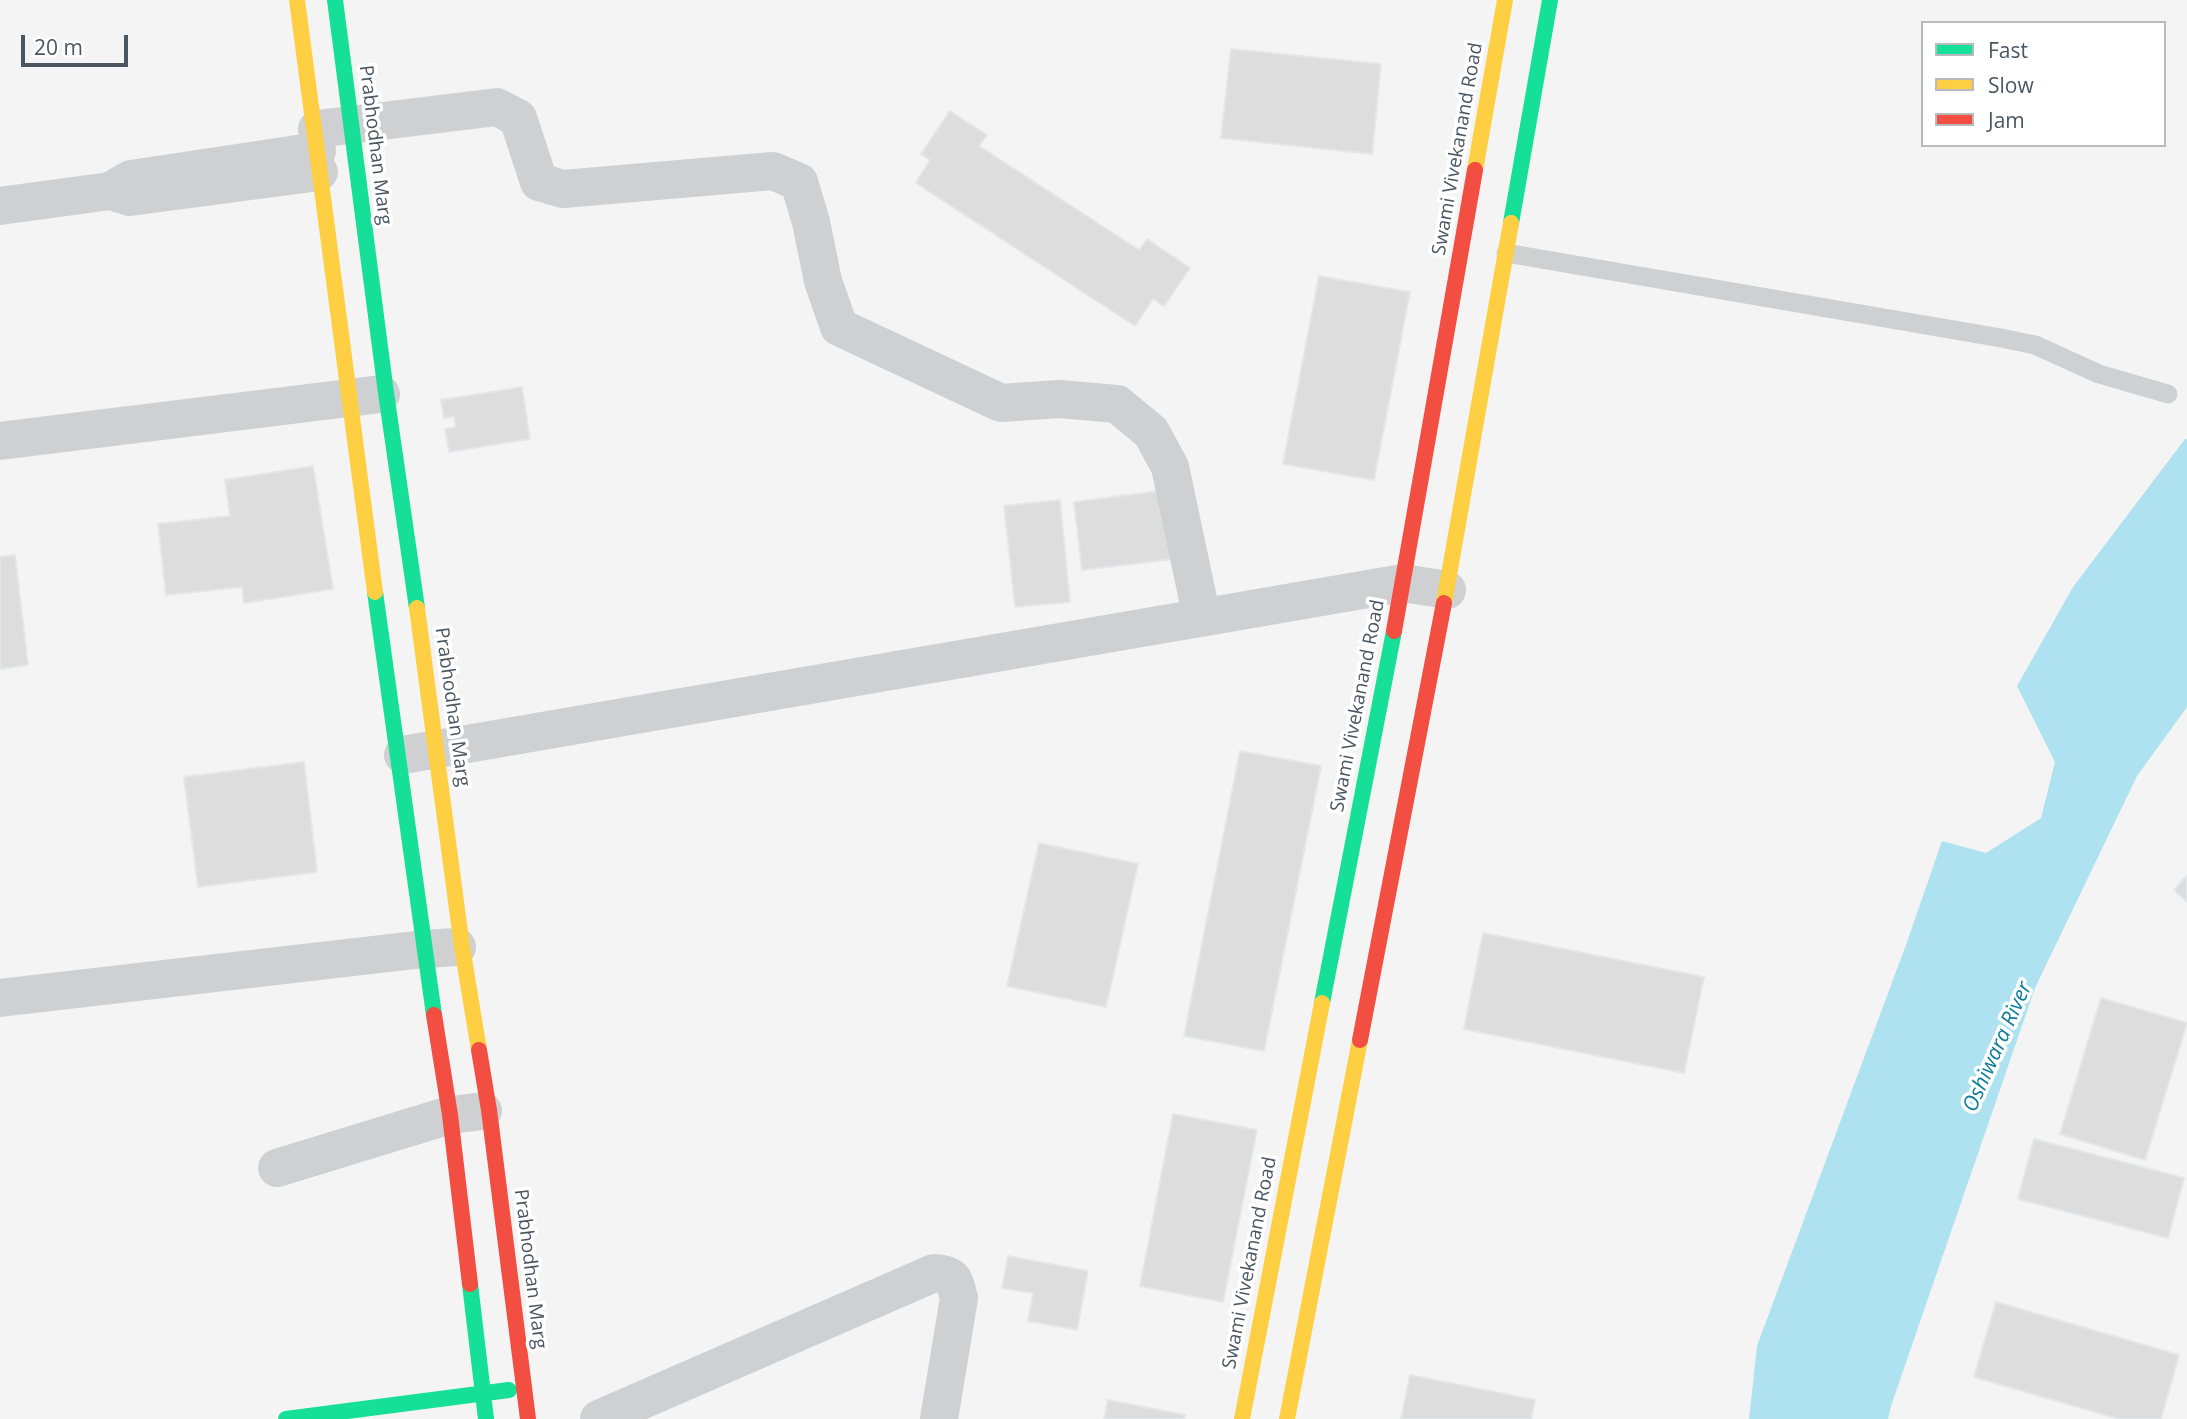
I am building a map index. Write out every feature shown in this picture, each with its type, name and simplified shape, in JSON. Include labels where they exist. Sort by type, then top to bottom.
[{"type":"street","points":[[297,0],[299,167],[348,397],[424,949],[450,1115],[486,1419]]},
{"type":"street","name":"Prabhodhan Marg","points":[[335,0],[462,947],[489,1110],[524,1388],[524,1417]]},
{"type":"street","name":"Swami Vivekanand Road","points":[[1242,1419],[1403,583],[1505,0]]},
{"type":"street","points":[[1287,1419],[1447,590],[1550,0]]},
{"type":"street","points":[[0,206],[110,191],[131,179],[299,167],[351,125],[497,107],[518,118],[539,182],[563,189],[773,171],[799,182],[811,222],[823,281],[839,327],[1001,402],[1059,399],[1117,404],[1151,432],[1170,467],[1202,618]]},
{"type":"street","points":[[0,441],[386,393]]},
{"type":"street","points":[[398,756],[1403,583],[1447,590]]},
{"type":"street","points":[[0,999],[424,949],[462,947]]},
{"type":"street","points":[[277,1168],[450,1115],[489,1110]]},
{"type":"street","points":[[599,1419],[934,1273],[946,1273],[954,1279],[959,1298],[939,1419]]},
{"type":"street","points":[[286,1419],[524,1388]]},
{"type":"lane","points":[[1506,253],[2012,340],[2035,345],[2099,374],[2168,394]]},
{"type":"water","name":"Oshiwara River","points":[[2185,439],[2187,707],[2137,776],[2035,988],[1888,1419],[1749,1419],[1757,1346],[1942,841],[1986,853],[2041,818],[2055,762],[2017,686],[2073,587]]},
{"type":"building","points":[[1231,49],[1381,64],[1372,154],[1221,138]]},
{"type":"building","points":[[950,111],[987,135],[979,146],[1139,250],[1147,239],[1190,268],[1164,306],[1153,299],[1135,326],[916,183],[930,160],[921,154]]},
{"type":"building","points":[[1319,276],[1410,292],[1374,480],[1283,464]]},
{"type":"building","points":[[522,387],[530,439],[449,452],[445,429],[456,427],[454,416],[444,418],[441,400]]},
{"type":"building","points":[[313,466],[333,589],[244,603],[242,587],[166,595],[158,524],[230,516],[225,480]]},
{"type":"building","points":[[1174,489],[1182,558],[1082,570],[1074,502]]},
{"type":"building","points":[[1060,500],[1070,602],[1015,607],[1004,506]]},
{"type":"building","points":[[15,555],[28,665],[0,669],[0,557]]},
{"type":"building","points":[[1240,751],[1321,766],[1264,1051],[1184,1036]]},
{"type":"building","points":[[304,762],[317,872],[198,887],[184,777]]},
{"type":"building","points":[[1039,843],[1138,864],[1106,1007],[1007,986]]},
{"type":"building","points":[[2187,875],[2187,902],[2174,890]]},
{"type":"building","points":[[1483,933],[1704,977],[1684,1073],[1464,1029]]},
{"type":"building","points":[[2101,998],[2187,1023],[2145,1160],[2060,1134]]},
{"type":"building","points":[[1173,1114],[1257,1130],[1223,1302],[1140,1286]]},
{"type":"building","points":[[2034,1139],[2184,1178],[2168,1238],[2018,1199]]},
{"type":"building","points":[[1008,1256],[1088,1271],[1077,1330],[1028,1321],[1033,1293],[1002,1288]]},
{"type":"building","points":[[1996,1302],[2179,1355],[2161,1419],[2119,1419],[1974,1377]]},
{"type":"building","points":[[1410,1375],[1535,1400],[1531,1419],[1401,1419]]},
{"type":"building","points":[[1108,1400],[1185,1415],[1184,1419],[1104,1419]]},
{"type":"traffic: fast","points":[[335,0],[417,608]]},
{"type":"traffic: fast","points":[[1511,223],[1550,0]]},
{"type":"traffic: fast","points":[[375,592],[434,1015]]},
{"type":"traffic: fast","points":[[1322,1003],[1394,631]]},
{"type":"traffic: fast","points":[[470,1284],[486,1419]]},
{"type":"traffic: fast","points":[[286,1419],[509,1390]]},
{"type":"traffic: slow","points":[[297,0],[375,592]]},
{"type":"traffic: slow","points":[[1475,170],[1505,0]]},
{"type":"traffic: slow","points":[[1444,603],[1511,223]]},
{"type":"traffic: slow","points":[[417,608],[462,947],[479,1050]]},
{"type":"traffic: slow","points":[[1242,1419],[1322,1003]]},
{"type":"traffic: slow","points":[[1287,1419],[1360,1040]]},
{"type":"traffic: jam","points":[[1394,631],[1475,170]]},
{"type":"traffic: jam","points":[[1360,1040],[1444,603]]},
{"type":"traffic: jam","points":[[434,1015],[450,1115],[470,1284]]},
{"type":"traffic: jam","points":[[479,1050],[528,1419]]}]
